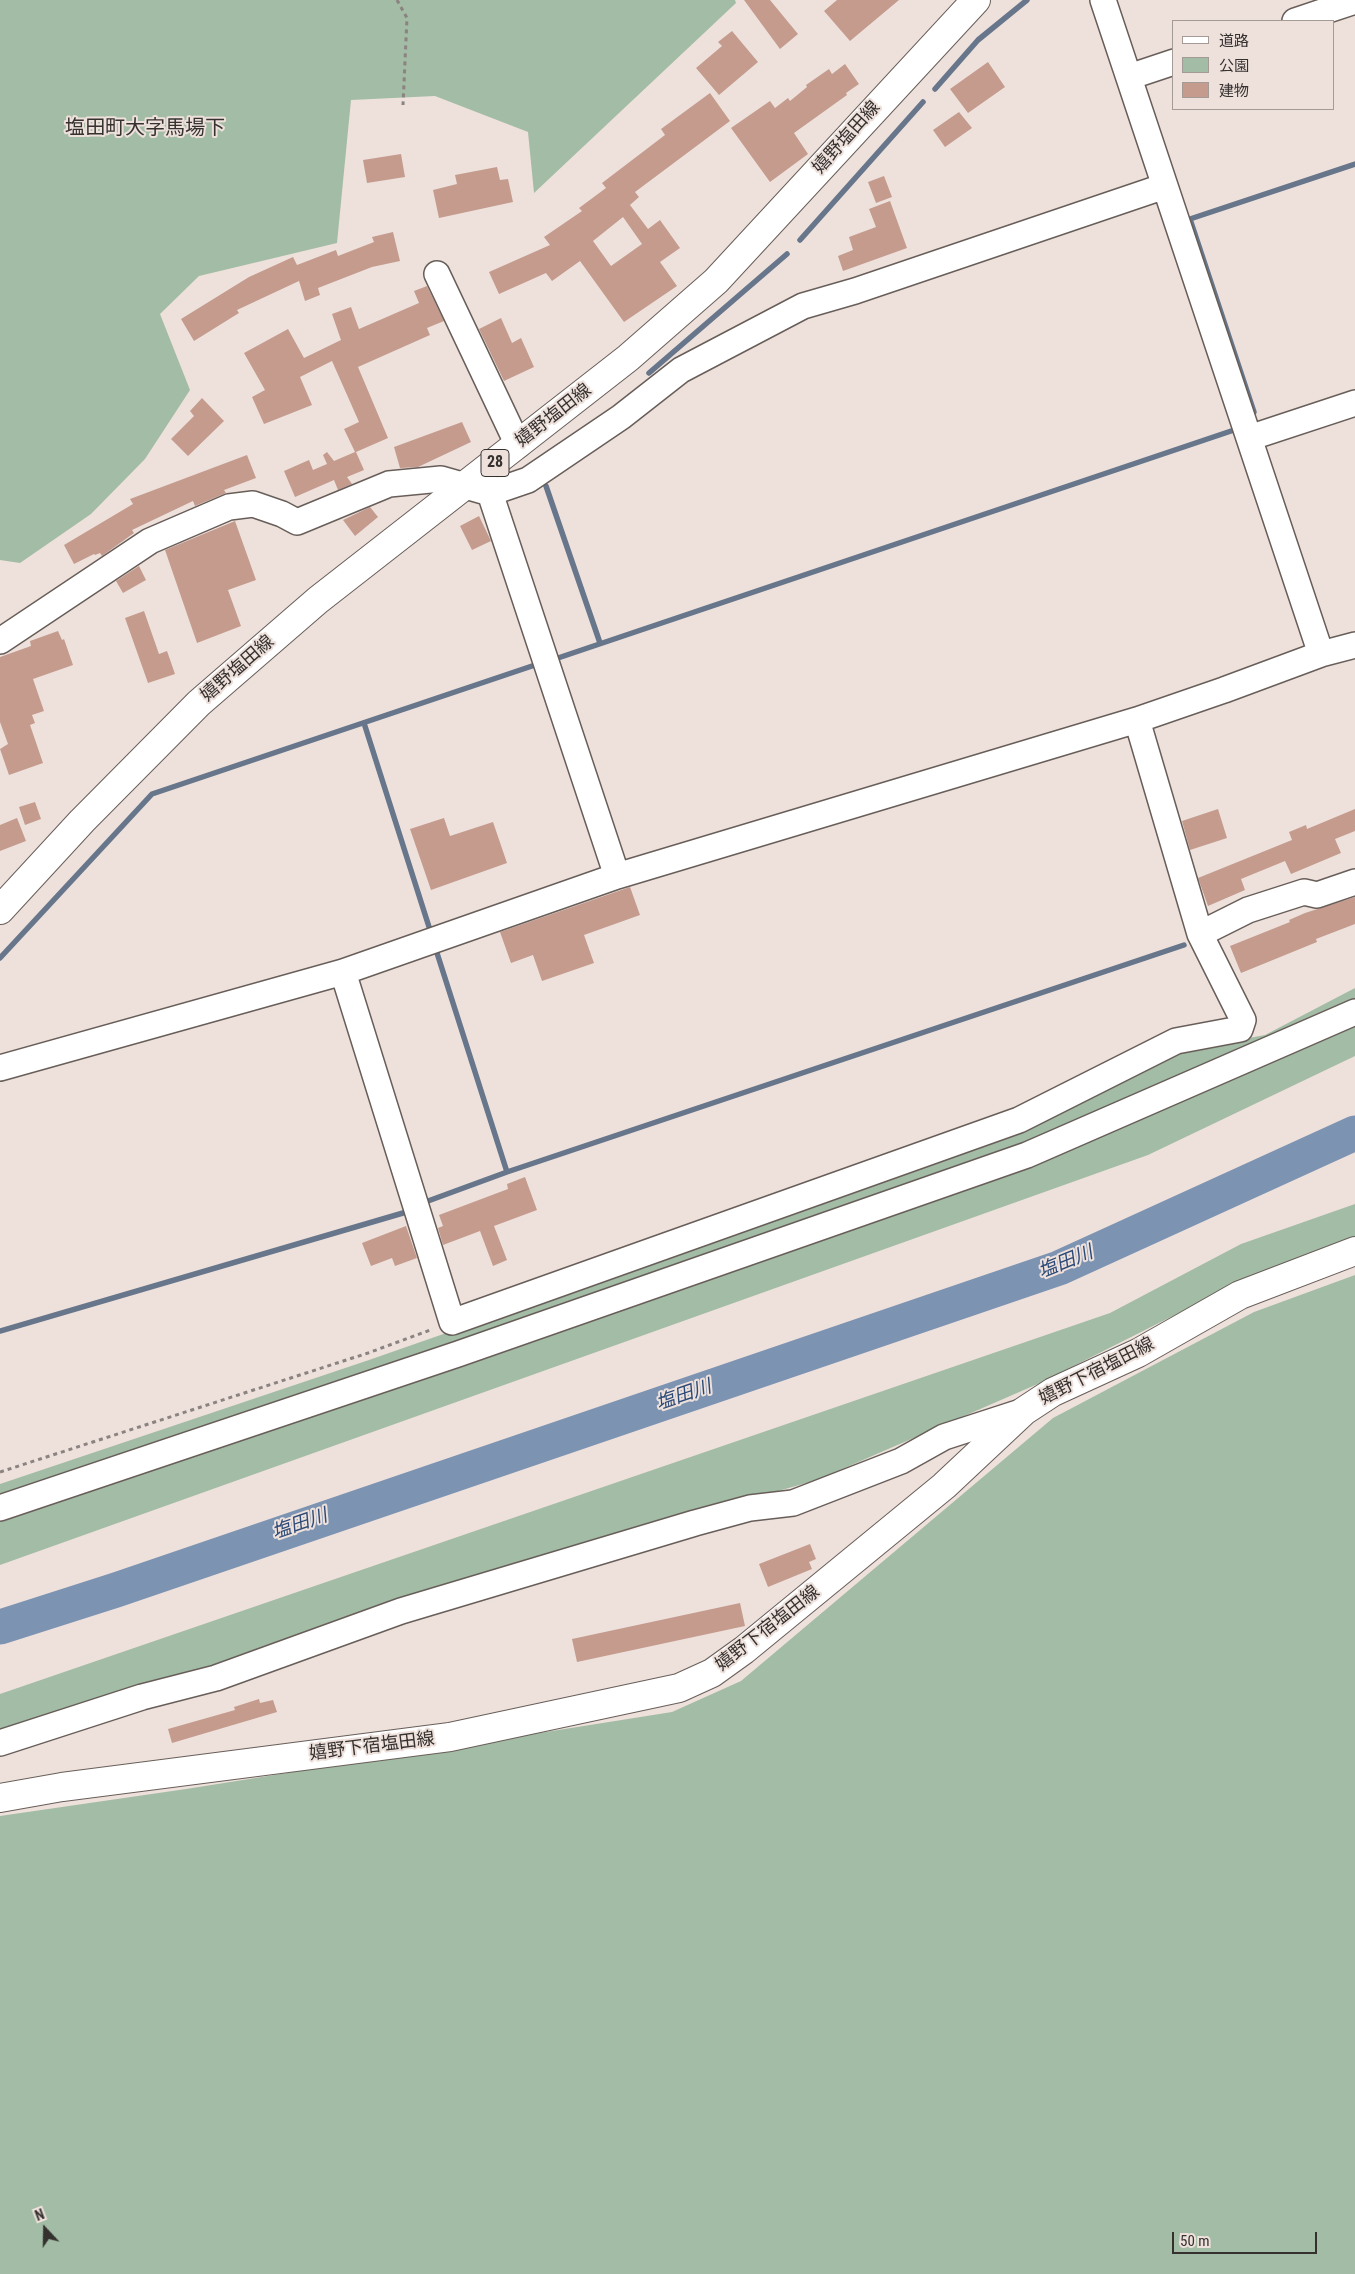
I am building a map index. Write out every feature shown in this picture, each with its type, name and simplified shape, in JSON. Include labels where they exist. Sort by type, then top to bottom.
[{"type":"main road","name":"嬉野塩田線","points":[[0,910],[82,821],[199,703],[318,600],[478,490],[518,444],[628,358],[716,282],[976,0]]},
{"type":"main road","name":"嬉野下宿塩田線","points":[[0,1798],[72,1786],[450,1737],[679,1688],[712,1673],[744,1650],[944,1486],[1024,1411],[1053,1392],[1138,1353],[1240,1295],[1355,1251]]},
{"type":"street","points":[[1103,0],[1321,654]]},
{"type":"street","points":[[1298,20],[1355,1]]},
{"type":"street","points":[[1129,77],[1172,63]]},
{"type":"street","points":[[0,641],[87,581],[150,541],[228,506],[253,504],[282,514],[297,522],[389,484],[440,479],[478,490],[528,480],[621,417],[681,370],[803,306],[855,292],[1165,186]]},
{"type":"street","points":[[437,274],[518,444]]},
{"type":"street","points":[[1246,428],[1355,403]]},
{"type":"street","points":[[478,490],[617,876]]},
{"type":"street","points":[[0,1068],[343,972],[617,876],[1137,720],[1321,654],[1355,645]]},
{"type":"street","points":[[343,972],[452,1322],[1019,1120],[1176,1042],[1240,1029],[1243,1020],[1200,934],[1137,720]]},
{"type":"street","points":[[1200,934],[1248,910],[1304,892],[1318,895],[1355,882]]},
{"type":"street","points":[[0,1508],[458,1354],[1027,1155],[1355,1012]]},
{"type":"street","points":[[0,1743],[142,1697],[216,1678],[420,1605],[695,1523],[750,1508],[792,1503],[901,1462],[944,1438],[1024,1411]]},
{"type":"path","points":[[397,0],[407,18],[403,105]]},
{"type":"path","points":[[0,1472],[368,1353],[452,1322]]},
{"type":"green space","points":[[0,0],[735,0],[736,3],[534,193],[528,132],[435,96],[351,100],[337,243],[199,276],[160,314],[190,390],[145,459],[91,514],[20,563],[0,560]]},
{"type":"green space","points":[[1355,988],[1355,1056],[1148,1155],[0,1565],[0,1484],[369,1360],[1030,1129],[1190,1049],[1265,1035]]},
{"type":"green space","points":[[1355,1204],[1355,1240],[1256,1274],[1040,1383],[817,1480],[725,1506],[0,1754],[0,1694],[1110,1313],[1241,1244]]},
{"type":"green space","points":[[1355,1275],[1355,2274],[0,2274],[0,1816],[186,1789],[672,1712],[741,1681],[1053,1418],[1254,1312]]},
{"type":"building","points":[[744,0],[770,0],[798,34],[780,49]]},
{"type":"building","points":[[837,0],[899,0],[850,41],[824,11]]},
{"type":"building","points":[[732,31],[758,62],[719,95],[696,68],[722,46],[718,42]]},
{"type":"building","points":[[988,62],[1005,87],[968,113],[950,89]]},
{"type":"building","points":[[845,64],[859,84],[846,93],[847,95],[794,133],[808,154],[770,182],[731,128],[770,101],[775,108],[788,98],[790,101],[807,87],[806,85],[829,69],[832,74]]},
{"type":"building","points":[[710,93],[730,121],[635,192],[639,197],[630,205],[648,229],[660,220],[680,248],[660,262],[677,286],[624,322],[580,261],[552,281],[546,273],[499,294],[489,272],[550,245],[544,237],[582,211],[579,208],[606,188],[602,183],[665,135],[661,129]],"holes":[[[623,217],[642,244],[611,266],[593,241]]]},
{"type":"building","points":[[959,112],[972,128],[945,147],[933,130]]},
{"type":"building","points":[[401,154],[405,177],[367,183],[363,160]]},
{"type":"building","points":[[497,167],[500,180],[508,179],[513,202],[439,218],[433,190],[457,184],[455,175]]},
{"type":"building","points":[[884,176],[892,197],[876,203],[868,182]]},
{"type":"building","points":[[890,201],[907,248],[843,271],[838,256],[853,250],[849,237],[876,227],[869,209]]},
{"type":"building","points":[[393,232],[400,261],[372,267],[318,288],[320,295],[305,301],[299,281],[237,310],[239,313],[194,341],[181,319],[249,277],[293,257],[297,265],[336,250],[338,256],[374,242],[372,237]]},
{"type":"building","points":[[427,286],[444,321],[427,328],[430,335],[358,367],[388,438],[356,452],[364,470],[347,477],[352,484],[338,490],[334,480],[295,497],[284,471],[309,460],[313,470],[327,464],[323,455],[327,452],[334,461],[355,452],[344,429],[359,422],[332,361],[300,377],[312,405],[264,424],[252,397],[265,390],[244,353],[288,329],[304,358],[341,340],[332,314],[351,307],[359,329],[419,303],[414,291]]},
{"type":"building","points":[[501,318],[512,343],[521,338],[534,367],[504,381],[479,329]]},
{"type":"building","points":[[202,398],[224,421],[188,456],[171,439],[194,416],[190,411]]},
{"type":"building","points":[[462,422],[471,442],[418,467],[400,468],[394,447]]},
{"type":"building","points":[[247,455],[256,478],[224,490],[226,493],[195,506],[193,501],[132,530],[134,533],[102,556],[100,553],[94,554],[74,564],[64,545],[133,504],[130,499]]},
{"type":"building","points":[[370,507],[378,517],[355,536],[343,520]]},
{"type":"building","points":[[479,516],[491,541],[472,550],[460,526]]},
{"type":"building","points":[[235,521],[256,580],[228,590],[241,626],[197,643],[165,550]]},
{"type":"building","points":[[139,566],[146,580],[123,593],[116,581]]},
{"type":"building","points":[[144,611],[159,654],[167,651],[175,674],[148,683],[125,618]]},
{"type":"building","points":[[58,631],[62,640],[64,639],[73,665],[33,679],[44,711],[32,715],[35,723],[30,725],[43,763],[9,775],[0,749],[8,744],[0,722],[0,657],[31,646],[30,641]]},
{"type":"building","points":[[35,802],[41,819],[25,825],[19,807]]},
{"type":"building","points":[[1218,809],[1227,838],[1190,850],[1182,821]]},
{"type":"building","points":[[1355,809],[1355,831],[1335,839],[1341,853],[1291,874],[1285,861],[1241,879],[1245,890],[1208,906],[1198,878],[1292,840],[1289,832],[1306,825],[1307,829]]},
{"type":"building","points":[[17,818],[26,841],[0,851],[0,825]]},
{"type":"building","points":[[444,818],[450,836],[493,822],[507,863],[431,890],[410,829]]},
{"type":"building","points":[[630,887],[640,915],[584,935],[594,963],[542,981],[533,955],[511,963],[500,932]]},
{"type":"building","points":[[1355,897],[1355,924],[1316,939],[1317,942],[1241,973],[1230,946],[1290,922],[1289,920],[1305,913]]},
{"type":"building","points":[[525,1177],[537,1210],[494,1226],[507,1260],[493,1266],[480,1231],[443,1245],[438,1228],[443,1226],[439,1215],[508,1189],[507,1184]]},
{"type":"building","points":[[406,1226],[417,1258],[395,1266],[392,1258],[371,1266],[362,1243]]},
{"type":"building","points":[[810,1544],[816,1559],[809,1562],[812,1569],[768,1587],[759,1564]]},
{"type":"building","points":[[740,1603],[745,1626],[577,1662],[572,1639]]},
{"type":"building","points":[[259,1699],[260,1703],[273,1700],[277,1712],[172,1743],[168,1729],[235,1710],[234,1707]]},
{"type":"waterway","points":[[935,89],[978,40],[1027,0]]},
{"type":"waterway","points":[[800,240],[923,102]]},
{"type":"waterway","points":[[1251,418],[1254,412],[1190,219],[1355,164]]},
{"type":"waterway","points":[[649,373],[787,254]]},
{"type":"waterway","points":[[555,659],[1240,428]]},
{"type":"waterway","points":[[546,486],[600,643]]},
{"type":"waterway","points":[[0,958],[152,794],[538,664]]},
{"type":"waterway","points":[[364,723],[430,930]]},
{"type":"waterway","points":[[507,1172],[1184,945]]},
{"type":"waterway","points":[[428,1201],[507,1172],[437,953]]},
{"type":"waterway","name":"塩田川","points":[[0,1627],[116,1590],[1059,1268],[1355,1133]]},
{"type":"waterway","points":[[0,1331],[403,1213]]},
{"type":"district","name":"塩田町大字馬場下","points":[[145,129]]}]
